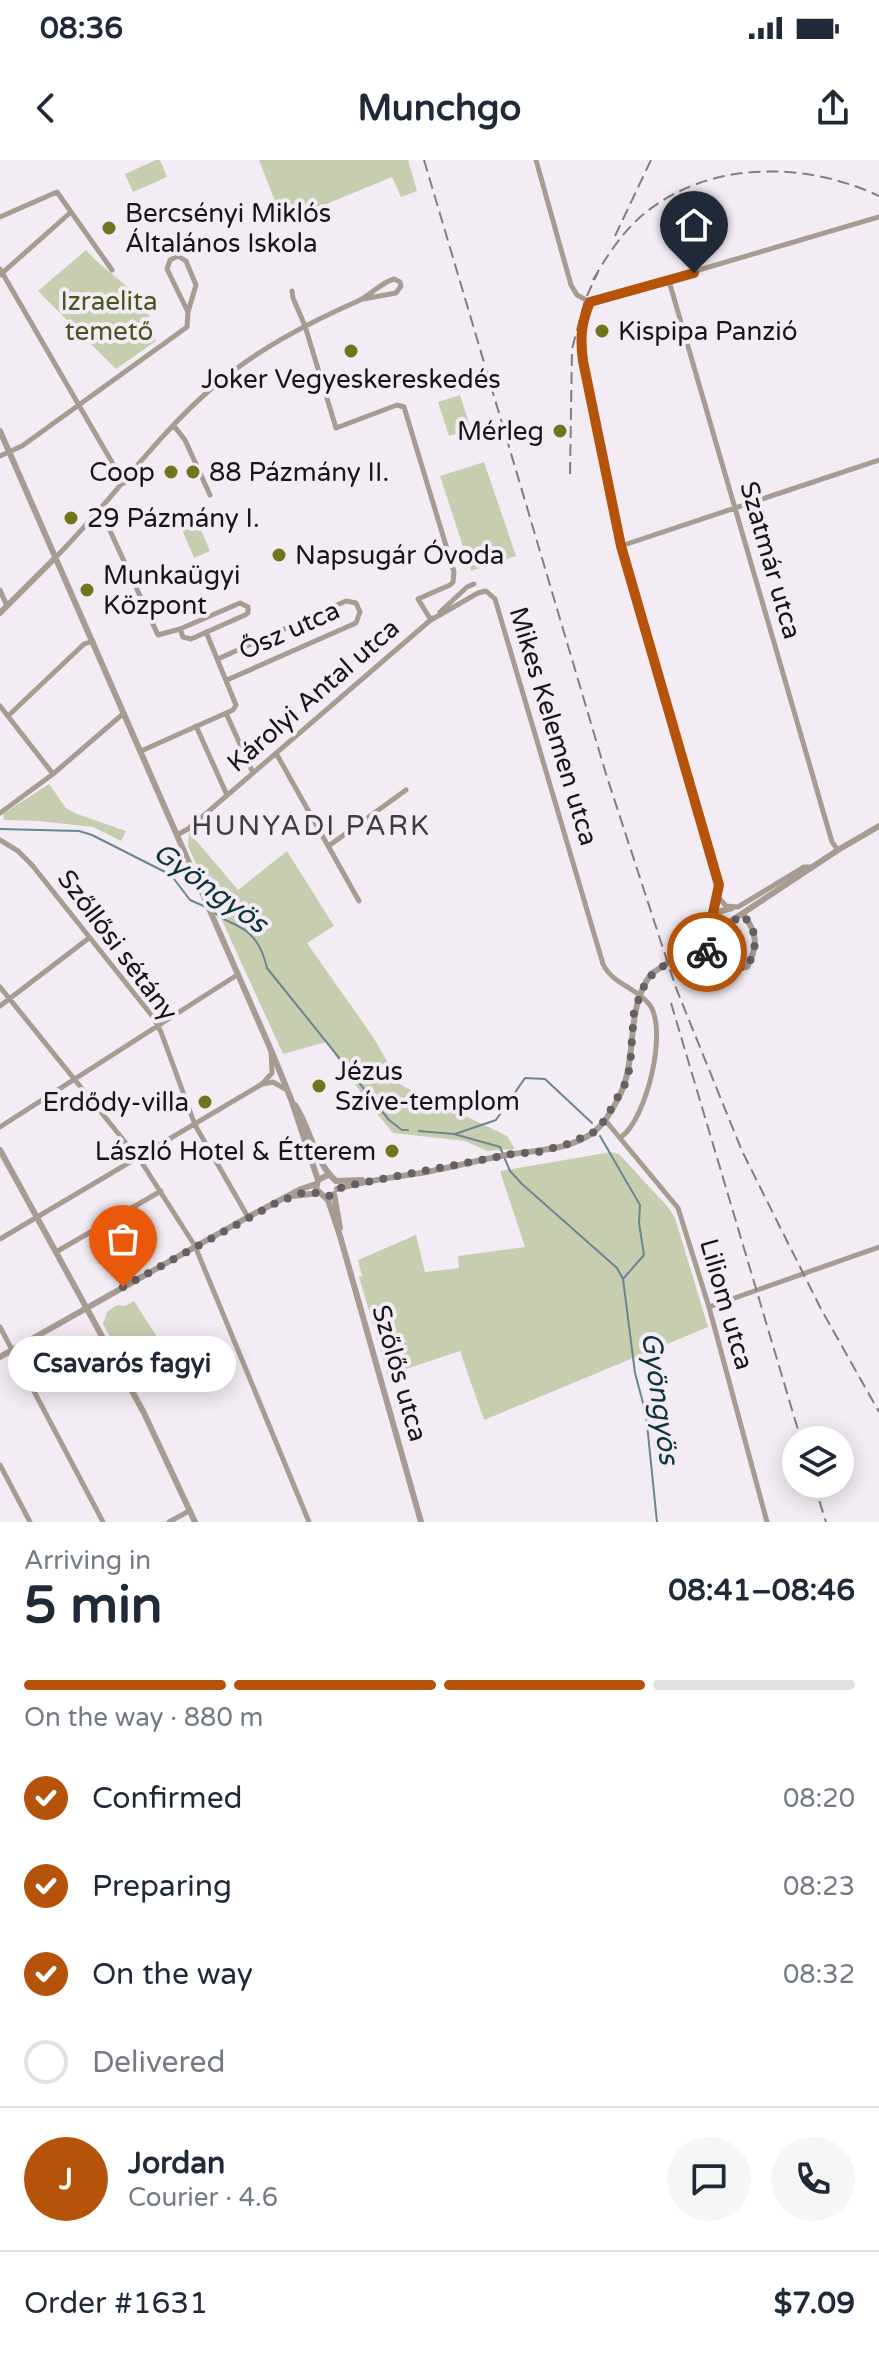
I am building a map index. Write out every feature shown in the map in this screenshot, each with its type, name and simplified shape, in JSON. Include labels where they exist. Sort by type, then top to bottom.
[{"type":"street","points":[[536,160],[571,285],[577,295],[590,302],[879,217]]},
{"type":"street","points":[[0,217],[57,192],[112,270]]},
{"type":"street","points":[[71,212],[1,272],[124,483]]},
{"type":"street","points":[[0,456],[22,446],[187,327],[196,285],[186,261],[178,256],[170,260],[167,269],[188,312]]},
{"type":"street","points":[[0,613],[55,558],[194,404],[235,369],[273,343],[363,299],[387,282],[394,279],[400,282],[396,293],[363,299]]},
{"type":"street","name":"Szatmár utca","points":[[669,281],[832,842],[838,850]]},
{"type":"street","points":[[292,291],[336,428],[397,405],[404,407],[454,572],[450,585],[418,599],[431,620]]},
{"type":"street","points":[[590,302],[581,328],[583,361],[621,546],[716,871],[718,897],[707,941],[708,957],[722,969],[747,967],[755,953],[754,931],[743,915]]},
{"type":"street","points":[[174,426],[185,440],[210,495]]},
{"type":"street","points":[[0,431],[287,1090],[328,1175],[336,1181],[386,1179]]},
{"type":"street","points":[[621,546],[879,460]]},
{"type":"street","points":[[100,509],[155,632],[162,635],[240,603],[246,604],[248,613],[206,632],[186,639],[180,629]]},
{"type":"street","name":"Károlyi Antal utca","points":[[177,835],[188,829],[474,584]]},
{"type":"street","points":[[0,590],[7,606]]},
{"type":"street","name":"Mikes Kelemen utca","points":[[431,620],[478,593],[486,591],[495,599],[603,964],[614,980],[644,999],[653,1011],[655,1051],[651,1076],[636,1118],[629,1131],[621,1137]]},
{"type":"street","name":"Ősz utca","points":[[218,659],[346,601],[356,603],[360,612],[356,623],[227,680]]},
{"type":"street","points":[[141,751],[226,713],[236,705],[206,632]]},
{"type":"street","points":[[8,716],[84,644],[93,641]]},
{"type":"street","points":[[0,706],[53,774]]},
{"type":"street","points":[[0,813],[53,774],[124,713]]},
{"type":"street","points":[[226,713],[253,773]]},
{"type":"street","points":[[196,726],[227,795]]},
{"type":"street","points":[[276,753],[359,901]]},
{"type":"street","points":[[330,845],[406,790]]},
{"type":"street","points":[[276,1203],[302,1193],[335,1192],[495,1157],[535,1153],[568,1144],[594,1132],[605,1120],[628,1076],[634,1011],[650,977],[680,953],[879,826]]},
{"type":"street","name":"Szőllősi sétány","points":[[0,840],[25,857],[158,1025],[195,1125],[248,1217]]},
{"type":"street","points":[[712,918],[718,912],[738,907],[804,867],[812,867]]},
{"type":"street","points":[[718,897],[723,904],[732,908]]},
{"type":"street","points":[[0,1006],[89,938]]},
{"type":"street","points":[[0,1127],[237,975]]},
{"type":"street","points":[[0,987],[139,1158],[195,1246],[309,1522]]},
{"type":"street","points":[[0,1239],[262,1084],[272,1073],[271,1050]]},
{"type":"street","points":[[262,1084],[273,1082],[287,1090]]},
{"type":"street","name":"Szőlős utca","points":[[291,1099],[320,1194],[328,1200],[340,1236],[421,1522]]},
{"type":"street","name":"Liliom utca","points":[[605,1120],[678,1208],[709,1307],[767,1522]]},
{"type":"street","points":[[0,1150],[155,1435],[195,1522]]},
{"type":"street","points":[[0,1357],[195,1246],[328,1175]]},
{"type":"street","name":"Szőlős utca","points":[[336,1181],[340,1236]]},
{"type":"street","points":[[56,1252],[161,1191]]},
{"type":"street","points":[[709,1307],[879,1247]]},
{"type":"street","points":[[0,1327],[103,1522]]},
{"type":"street","points":[[0,1465],[30,1522]]},
{"type":"street","points":[[169,1522],[189,1511]]},
{"type":"green space","points":[[160,160],[167,177],[133,192],[125,174]]},
{"type":"green space","points":[[259,160],[408,160],[417,191],[401,197],[392,177],[283,222]]},
{"type":"green space","name":"Izraelita temető","points":[[86,250],[136,295],[150,312],[146,327],[156,341],[116,369],[38,291]]},
{"type":"green space","points":[[460,395],[471,429],[449,436],[438,402]]},
{"type":"green space","points":[[484,462],[516,556],[471,571],[440,476]]},
{"type":"green space","points":[[196,518],[210,551],[194,558],[180,525]]},
{"type":"green space","points":[[49,784],[66,808],[126,831],[121,841],[93,827],[4,820],[3,814]]},
{"type":"green space","points":[[189,832],[238,890],[287,851],[334,926],[307,943],[373,1037],[401,1085],[507,1136],[515,1149],[487,1151],[465,1141],[393,1133],[326,1042],[283,1054],[188,846]]},
{"type":"green space","points":[[611,1152],[619,1154],[675,1218],[708,1327],[484,1420],[460,1351],[388,1375],[359,1277],[362,1276],[358,1260],[416,1235],[425,1272],[459,1268],[458,1256],[525,1247],[500,1171]]},
{"type":"green space","points":[[134,1301],[165,1349],[130,1372],[103,1324],[107,1312],[117,1305],[125,1306]]},
{"type":"waterway","name":"Gyöngyös","points":[[0,829],[79,831],[92,835],[171,875],[190,900],[206,907]]},
{"type":"waterway","name":"Gyöngyös","points":[[212,909],[219,917],[251,936],[260,947],[267,968],[389,1120],[402,1130],[408,1130]]},
{"type":"waterway","name":"Gyöngyös","points":[[455,1134],[496,1120],[525,1078],[545,1079],[592,1123]]},
{"type":"waterway","name":"Gyöngyös","points":[[419,1131],[454,1134],[500,1147],[510,1171],[522,1184],[617,1268],[623,1279],[635,1373],[646,1414],[657,1522]]},
{"type":"waterway","name":"Gyöngyös","points":[[600,1136],[640,1205],[639,1223],[644,1255],[623,1279]]},
{"type":"railway","points":[[424,160],[606,774],[676,988],[742,1151],[821,1309],[879,1412]]},
{"type":"railway","points":[[615,236],[651,160]]},
{"type":"railway","points":[[593,280],[613,248],[637,220],[663,200],[692,186],[722,177],[754,172],[786,172],[818,176],[879,196]]},
{"type":"railway","points":[[570,474],[572,349],[585,300],[598,272]]},
{"type":"railway","points":[[671,1003],[797,1426]]},
{"type":"railway","points":[[818,1498],[826,1522]]},
{"type":"way so far","points":[[123,1287],[248,1217],[302,1193],[329,1196],[337,1189],[351,1185],[517,1153],[535,1153],[568,1144],[594,1132],[616,1103],[625,1084],[630,1067],[634,1011],[647,979],[680,953],[743,915],[747,919],[756,941],[755,953],[747,967],[722,969],[714,964],[707,952]]},
{"type":"place","name":"Bercsényi Miklós Általános Iskola","points":[[109,228]]},
{"type":"place","name":"Kispipa Panzió","points":[[602,331]]},
{"type":"place","name":"Joker Vegyeskereskedés","points":[[351,351]]},
{"type":"place","name":"Mérleg","points":[[560,431]]},
{"type":"place","name":"Coop","points":[[171,472]]},
{"type":"place","name":"88 Pázmány II.","points":[[193,472]]},
{"type":"place","name":"29 Pázmány I.","points":[[71,518]]},
{"type":"place","name":"Napsugár Óvoda","points":[[279,555]]},
{"type":"place","name":"Munkaügyi Központ","points":[[87,590]]},
{"type":"place","name":"Jézus Szíve-templom","points":[[319,1086]]},
{"type":"place","name":"Erdődy-villa","points":[[205,1102]]},
{"type":"place","name":"László Hotel & Étterem","points":[[392,1151]]},
{"type":"place","name":"Csavarós fagyi","points":[[123,1287]]},
{"type":"district","name":"HUNYADI PARK","points":[[311,825]]},
{"type":"route","points":[[694,273],[590,302],[581,337],[583,361],[621,546],[719,885],[707,952]]}]
